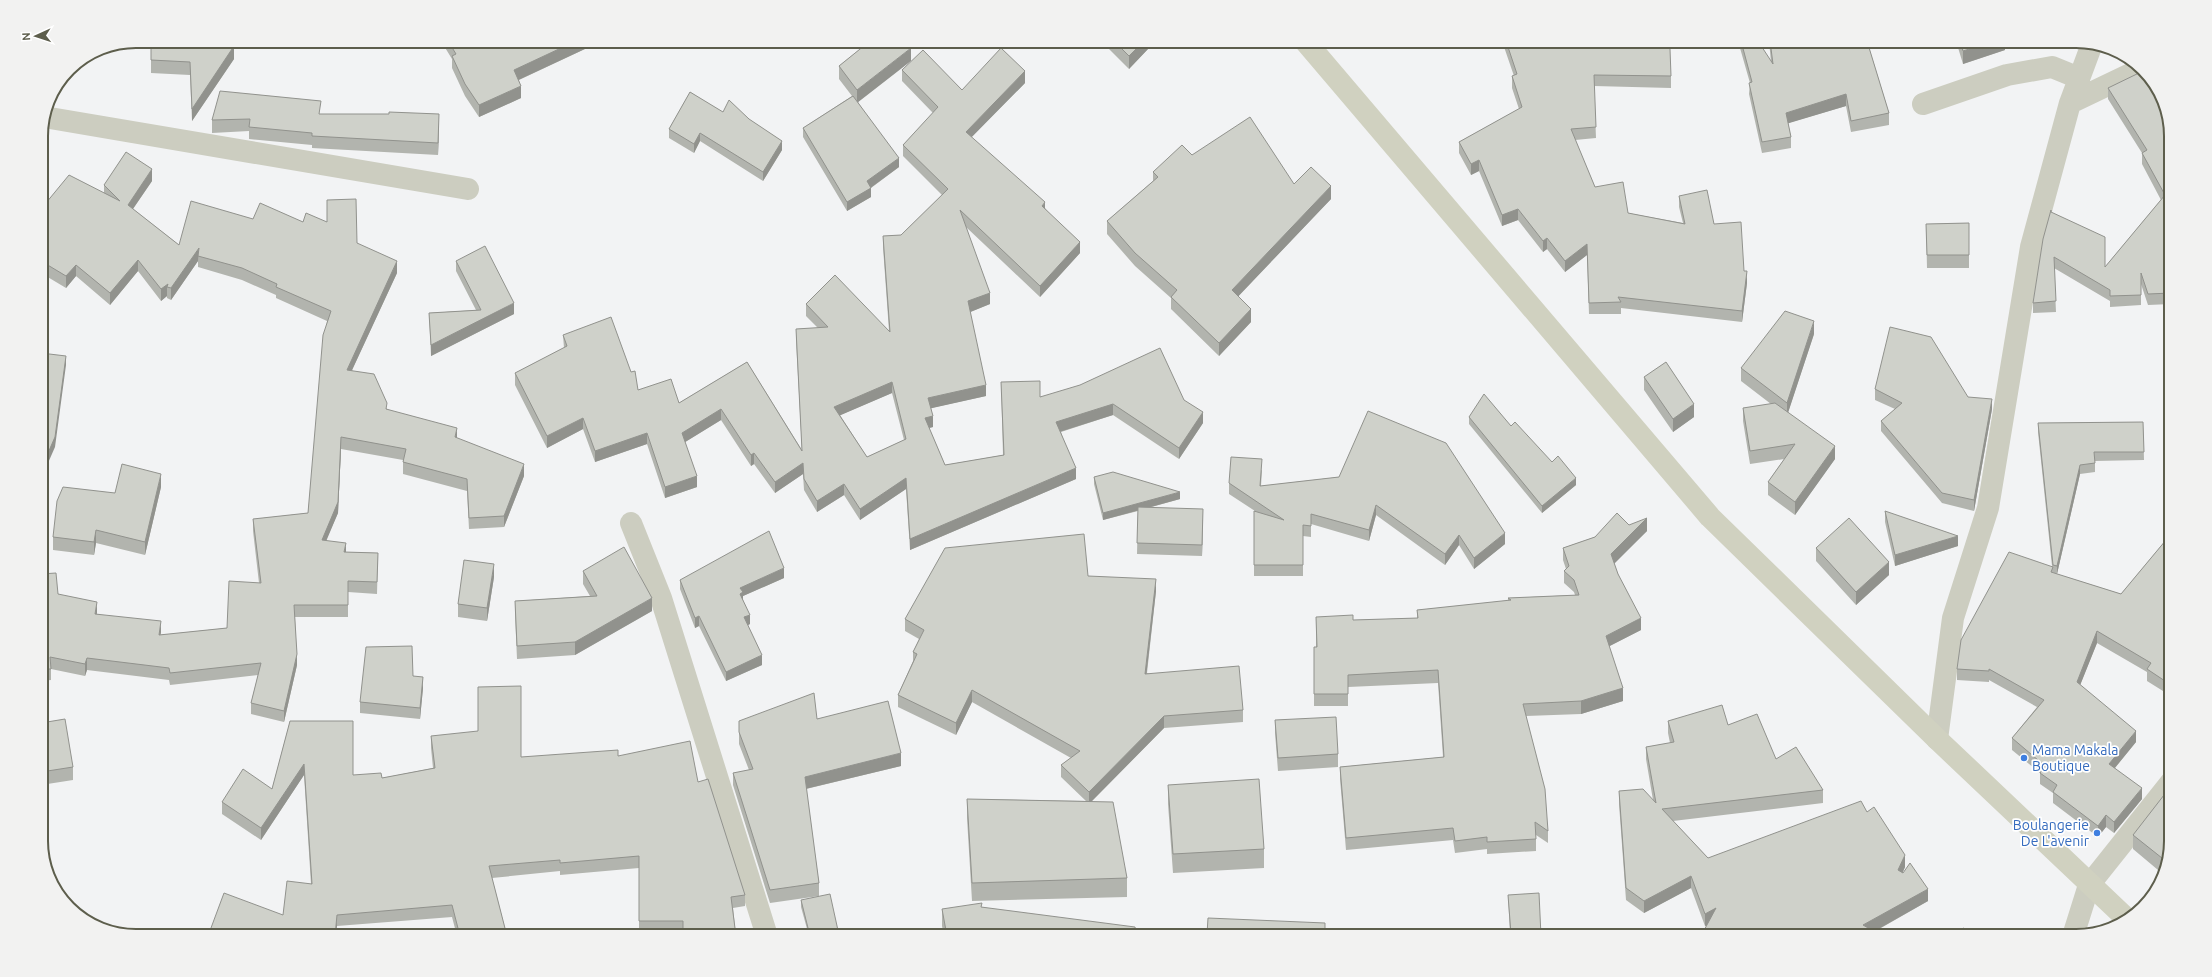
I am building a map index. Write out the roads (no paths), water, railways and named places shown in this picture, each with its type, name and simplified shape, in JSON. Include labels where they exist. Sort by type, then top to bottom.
[{"type":"main road","points":[[1311,48],[1710,517],[1937,739],[2089,885],[2123,915]]},
{"type":"street","points":[[1937,739],[1953,618],[1988,508],[2031,247],[2070,103],[2090,49]]},
{"type":"street","points":[[1923,104],[2007,75],[2052,67],[2079,78]]},
{"type":"street","points":[[2070,103],[2136,72]]},
{"type":"street","points":[[50,118],[468,189]]},
{"type":"street","points":[[631,524],[661,598],[765,929]]},
{"type":"street","points":[[2075,929],[2089,885],[2164,791]]},
{"type":"place","name":"Mama Makala Boutique","points":[[2024,758]]},
{"type":"place","name":"Boulangerie De L'avenir","points":[[2097,833]]}]
